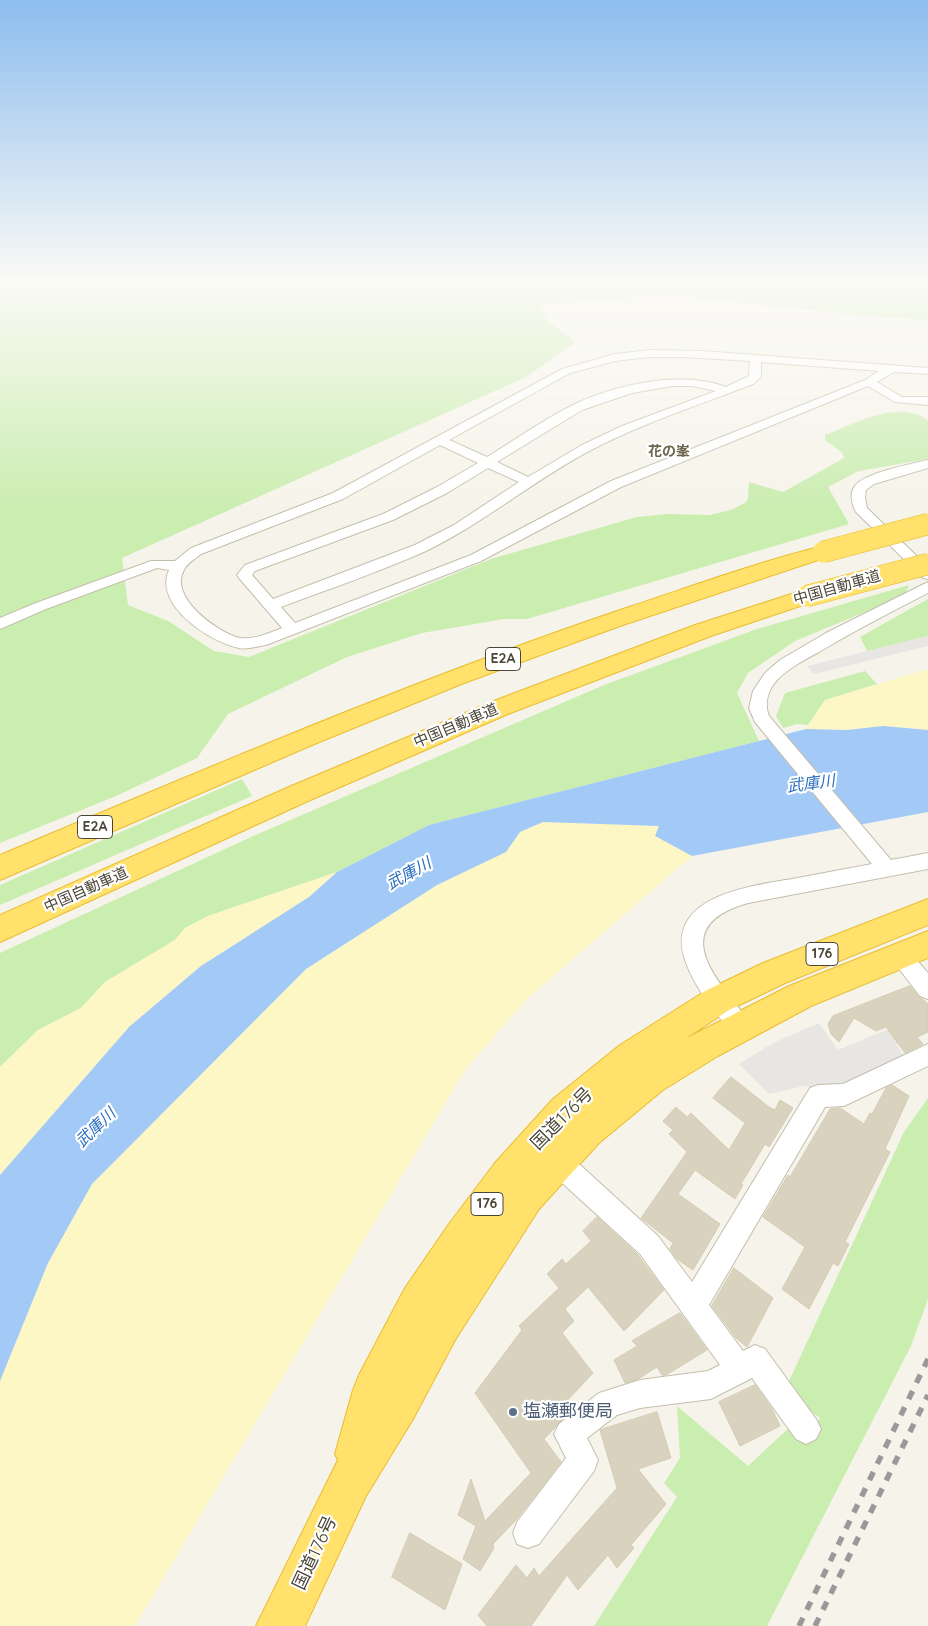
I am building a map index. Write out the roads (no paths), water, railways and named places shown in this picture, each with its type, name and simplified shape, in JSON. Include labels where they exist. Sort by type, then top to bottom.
[{"type":"highway","name":"E2A","points":[[0,868],[402,698],[506,658],[665,602],[823,552],[928,524]]},
{"type":"highway","name":"中国自動車道","points":[[0,929],[345,774],[521,698],[714,625],[807,596],[928,564]]},
{"type":"highway","name":"国道176号","points":[[280,1626],[350,1480],[398,1404],[441,1326],[526,1196],[586,1131],[730,1013],[774,973],[928,912]]},
{"type":"highway","name":"国道176号","points":[[350,1480],[374,1390],[419,1302],[462,1237],[508,1176],[573,1104],[632,1056],[730,1013],[800,996],[928,944]]},
{"type":"street","points":[[609,359],[596,361],[566,371],[338,496],[196,551],[179,566],[175,574],[176,596],[186,610],[207,628],[223,638],[242,643],[266,640],[476,558],[616,484],[869,382],[892,368]]},
{"type":"street","points":[[270,606],[420,548],[459,528],[529,482],[586,448],[626,428],[749,382],[755,377],[756,359]]},
{"type":"street","points":[[768,359],[928,371]]},
{"type":"street","points":[[869,382],[899,400],[928,401]]},
{"type":"street","points":[[291,629],[244,575],[250,568],[388,517],[442,490],[578,407],[600,397],[656,385],[687,383],[708,383],[725,390]]},
{"type":"street","points":[[439,440],[529,482]]},
{"type":"street","points":[[928,464],[869,480],[860,488],[858,498],[861,509],[928,574]]},
{"type":"street","points":[[0,624],[41,606],[156,564],[179,566]]},
{"type":"street","points":[[887,869],[761,718],[757,708],[761,691],[771,677],[786,664],[832,637],[928,587]]},
{"type":"street","points":[[730,1013],[699,968],[694,948],[694,932],[706,913],[720,904],[767,892],[928,861]]},
{"type":"street","points":[[900,955],[928,989]]},
{"type":"street","points":[[693,1306],[818,1096],[844,1095],[928,1054]]},
{"type":"street","points":[[558,1162],[649,1245],[740,1370]]},
{"type":"street","points":[[528,1533],[583,1460],[569,1434],[609,1403],[640,1394],[711,1385],[740,1370],[755,1359],[806,1429]]},
{"type":"water","name":"武庫川","points":[[883,726],[928,730],[928,812],[692,856],[655,836],[659,826],[543,822],[520,832],[506,852],[437,885],[306,969],[92,1184],[48,1263],[0,1381],[0,1175],[129,1027],[201,966],[309,897],[337,872],[429,825],[806,729],[847,730]]},
{"type":"railway","points":[[799,1626],[928,1359]]},
{"type":"railway","points":[[815,1626],[928,1395]]},
{"type":"place","name":"塩瀬郵便局","points":[[513,1412]]},
{"type":"district","name":"花の峯","points":[[669,452]]}]
